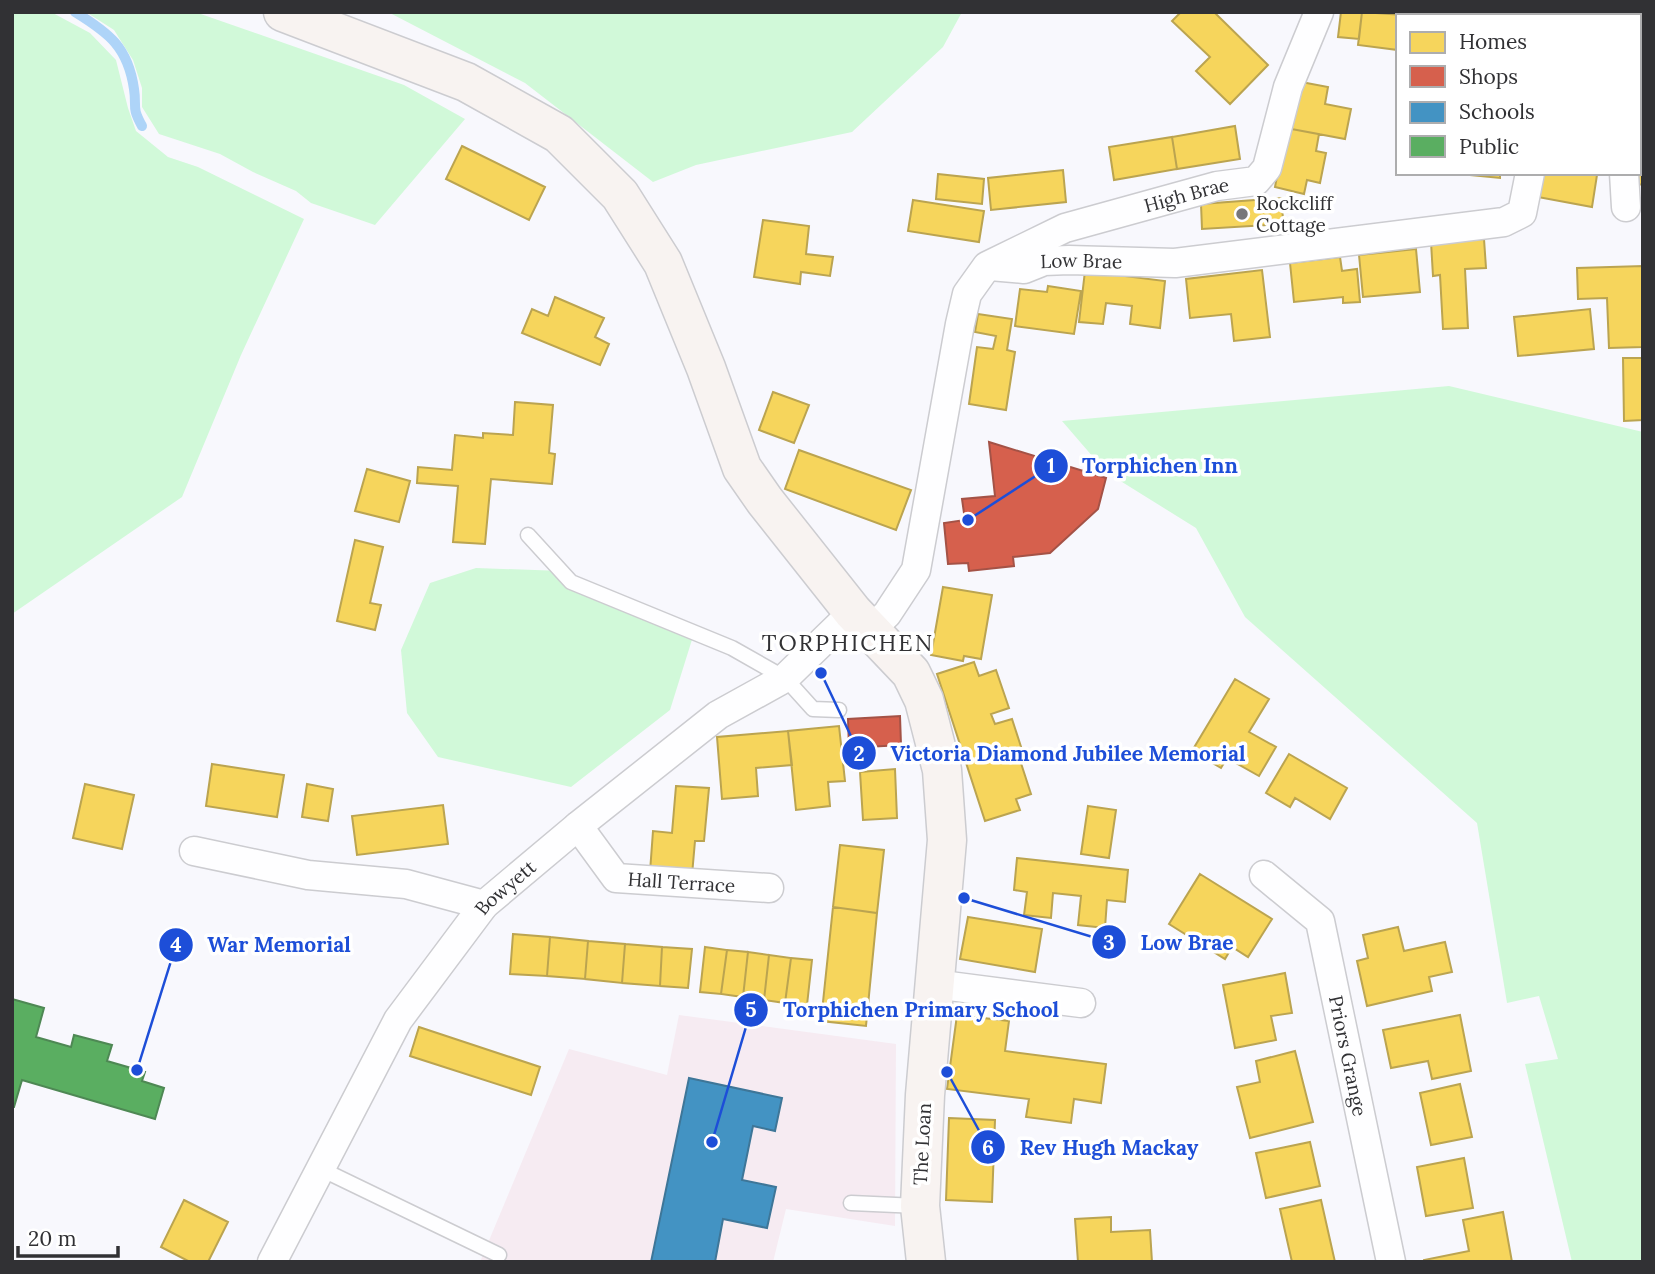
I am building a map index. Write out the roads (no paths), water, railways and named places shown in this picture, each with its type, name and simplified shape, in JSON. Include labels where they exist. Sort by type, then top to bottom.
[{"type":"main road","name":"The Loan","points":[[283,12],[466,82],[559,134],[620,195],[663,263],[706,368],[742,468],[765,501],[862,621],[911,673],[924,700],[943,769],[947,840],[925,1095],[920,1206],[926,1262]]},
{"type":"street","name":"High Brae","points":[[987,265],[1065,228],[1217,186],[1256,181],[1267,168],[1288,87],[1320,12]]},
{"type":"street","name":"Low Brae","points":[[987,265],[1024,269],[1044,261],[1069,260],[1175,263],[1504,222],[1522,213],[1530,175]]},
{"type":"street","points":[[1624,175],[1626,207]]},
{"type":"street","points":[[862,621],[887,614],[916,570],[967,293],[987,265]]},
{"type":"street","name":"Bowyett","points":[[272,1262],[398,1020],[484,905],[718,715],[785,678],[862,621]]},
{"type":"street","name":"Hall Terrace","points":[[578,826],[616,878],[769,888]]},
{"type":"street","points":[[194,851],[309,875],[406,884],[484,905]]},
{"type":"street","name":"Priors Grange","points":[[1264,875],[1321,921],[1391,1262]]},
{"type":"street","points":[[934,984],[1081,1003]]},
{"type":"lane","points":[[528,535],[570,582],[732,648],[785,678],[813,709],[839,710]]},
{"type":"lane","points":[[321,1169],[499,1255]]},
{"type":"lane","points":[[850,1203],[920,1206]]},
{"type":"waterway","points":[[75,12],[98,27],[122,52],[131,74],[135,111],[142,126]]},
{"type":"place","name":"Rockcliff Cottage","points":[[1242,214]]},
{"type":"place","name":"Torphichen Inn","points":[[968,520]]},
{"type":"place","name":"Victoria Diamond Jubilee Memorial","points":[[821,673]]},
{"type":"place","name":"Low Brae","points":[[964,898]]},
{"type":"place","name":"War Memorial","points":[[137,1070]]},
{"type":"place","name":"Rev Hugh Mackay","points":[[947,1072]]},
{"type":"place","name":"Torphichen Primary School","points":[[712,1142]]},
{"type":"district","name":"TORPHICHEN","points":[[848,643]]}]
